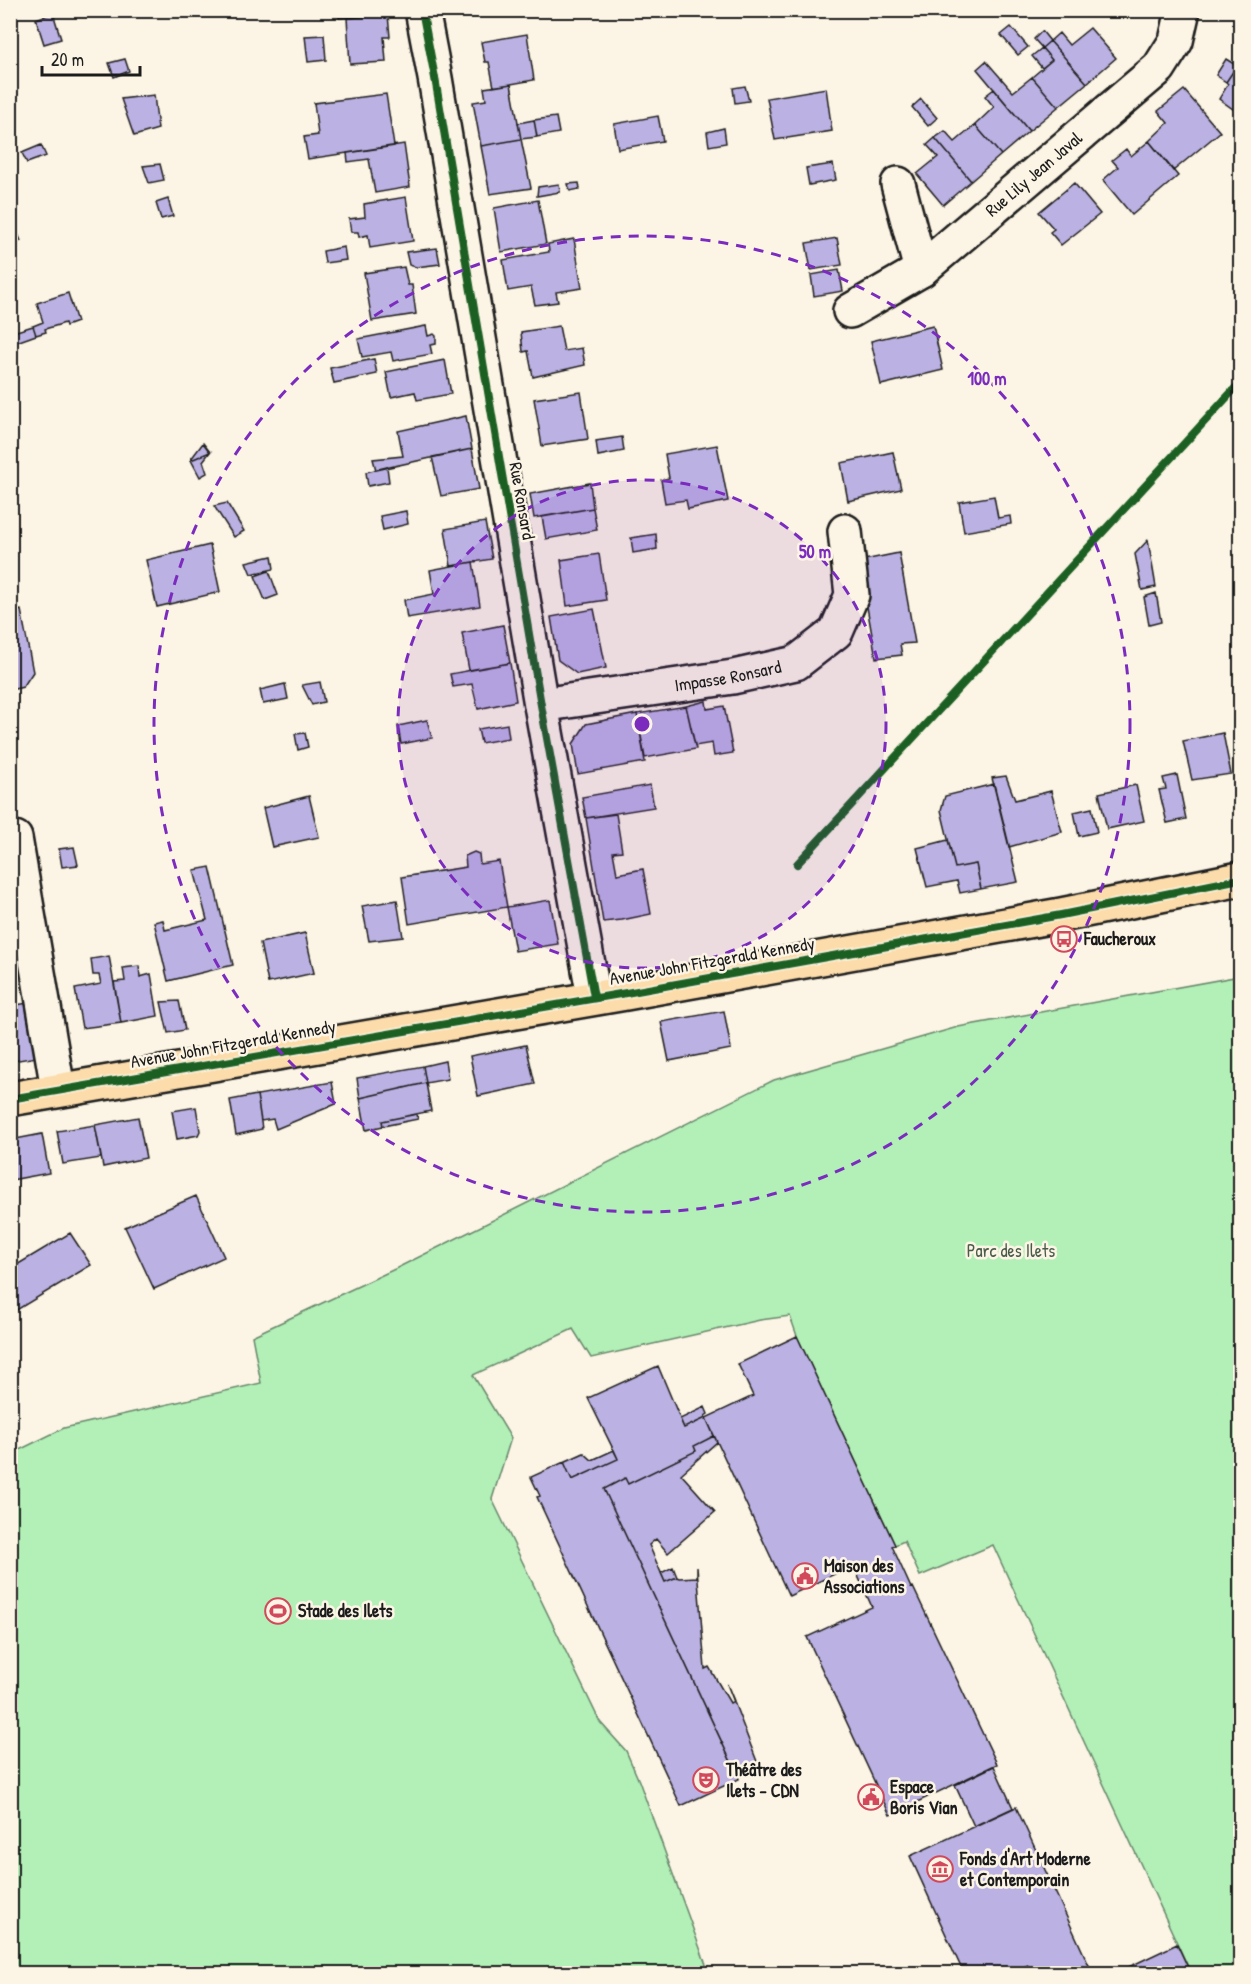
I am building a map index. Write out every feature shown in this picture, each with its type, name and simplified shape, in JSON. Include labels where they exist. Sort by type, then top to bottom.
[{"type":"main road","name":"Avenue John Fitzgerald Kennedy","points":[[10,1099],[1061,915],[1240,879]]},
{"type":"street","name":"Rue Lily Jean Javal","points":[[850,310],[921,270],[1159,68],[1176,41],[1183,10]]},
{"type":"street","name":"Rue Ronsard","points":[[428,12],[541,705],[594,997]]},
{"type":"street","points":[[898,184],[921,270]]},
{"type":"street","name":"Impasse Ronsard","points":[[541,705],[733,677],[796,663],[836,632],[852,595],[845,531]]},
{"type":"street","points":[[15,838],[58,1089]]},
{"type":"green space","name":"Parc des Ilets","points":[[1240,976],[1240,1973],[1191,1973],[993,1545],[920,1576],[904,1541],[895,1545],[797,1336],[790,1316],[760,1320],[591,1358],[573,1329],[473,1375],[511,1438],[492,1499],[600,1722],[626,1751],[709,1973],[11,1973],[11,1454],[64,1428],[261,1383],[252,1336],[397,1268],[774,1080],[958,1027]]},
{"type":"building","points":[[339,10],[394,10],[394,14],[339,18]]},
{"type":"building","points":[[53,13],[61,39],[44,44],[36,19]]},
{"type":"building","points":[[388,15],[390,37],[384,37],[386,62],[350,64],[347,18]]},
{"type":"building","points":[[1011,27],[1028,47],[1018,55],[1001,35]]},
{"type":"building","points":[[1090,28],[1116,58],[1087,83],[1050,41],[1059,33],[1069,45]]},
{"type":"building","points":[[1042,31],[1050,41],[1042,48],[1034,39]]},
{"type":"building","points":[[527,34],[534,80],[494,87],[489,62],[485,62],[481,42]]},
{"type":"building","points":[[324,35],[326,60],[308,62],[305,36]]},
{"type":"building","points":[[1050,41],[1087,83],[1058,107],[1032,77],[1052,60],[1042,48]]},
{"type":"building","points":[[1042,48],[1052,60],[1042,68],[1032,56]]},
{"type":"building","points":[[125,59],[129,71],[114,77],[109,63]]},
{"type":"building","points":[[1226,59],[1237,66],[1226,82],[1216,75]]},
{"type":"building","points":[[986,61],[1013,92],[1032,77],[1058,107],[1029,131],[977,69]]},
{"type":"building","points":[[1240,61],[1240,114],[1219,99],[1228,84],[1226,82]]},
{"type":"building","points":[[511,84],[521,139],[481,146],[473,102],[486,100],[484,88]]},
{"type":"building","points":[[745,86],[749,101],[735,103],[733,88]]},
{"type":"building","points":[[826,88],[832,131],[775,140],[767,98]]},
{"type":"building","points":[[994,89],[1029,131],[1001,155],[975,125],[994,107],[985,96]]},
{"type":"building","points":[[1184,90],[1220,132],[1173,171],[1149,141],[1168,123],[1158,111]]},
{"type":"building","points":[[386,94],[394,146],[308,159],[304,137],[318,135],[314,103]]},
{"type":"building","points":[[154,95],[158,129],[134,136],[121,99]]},
{"type":"building","points":[[921,99],[937,118],[928,126],[912,107]]},
{"type":"building","points":[[658,116],[663,141],[618,149],[614,124]]},
{"type":"building","points":[[556,117],[559,133],[537,137],[534,120]]},
{"type":"building","points":[[534,120],[537,137],[521,139],[518,123]]},
{"type":"building","points":[[975,125],[1001,155],[971,181],[935,138],[945,131],[955,142]]},
{"type":"building","points":[[724,128],[726,143],[709,146],[707,132]]},
{"type":"building","points":[[935,138],[971,181],[943,205],[917,174],[938,157],[927,145]]},
{"type":"building","points":[[521,139],[531,188],[490,194],[481,146]]},
{"type":"building","points":[[1149,141],[1178,176],[1132,215],[1103,180],[1118,167],[1112,160],[1126,149],[1131,156]]},
{"type":"building","points":[[404,144],[410,187],[375,193],[369,159],[348,162],[347,153]]},
{"type":"building","points":[[41,145],[46,156],[27,163],[22,153]]},
{"type":"building","points":[[160,164],[164,180],[149,183],[143,166]]},
{"type":"building","points":[[833,164],[836,180],[809,185],[806,168]]},
{"type":"building","points":[[579,183],[580,189],[570,191],[568,184]]},
{"type":"building","points":[[1074,183],[1100,214],[1061,245],[1050,232],[1054,229],[1039,212]]},
{"type":"building","points":[[559,184],[560,192],[537,196],[538,187]]},
{"type":"building","points":[[406,197],[413,241],[370,248],[368,235],[359,237],[358,232],[351,232],[349,219],[365,217],[364,204]]},
{"type":"building","points":[[168,199],[173,216],[161,219],[156,203]]},
{"type":"building","points":[[538,200],[546,244],[501,252],[494,208]]},
{"type":"building","points":[[16,229],[21,241],[10,245],[10,230]]},
{"type":"building","points":[[837,238],[842,265],[811,270],[806,243]]},
{"type":"building","points":[[574,239],[582,288],[556,292],[558,302],[535,305],[531,287],[508,291],[503,260],[549,252],[548,244]]},
{"type":"building","points":[[344,247],[346,260],[325,263],[323,251]]},
{"type":"building","points":[[437,248],[440,264],[416,267],[409,265],[406,252]]},
{"type":"building","points":[[404,267],[408,285],[412,285],[416,314],[372,321],[364,273]]},
{"type":"building","points":[[839,270],[843,291],[814,296],[811,275]]},
{"type":"building","points":[[68,293],[77,322],[45,329],[46,332],[36,335],[33,326],[43,322],[37,303]]},
{"type":"building","points":[[33,326],[36,335],[11,344],[10,333]]},
{"type":"building","points":[[426,326],[428,336],[434,334],[436,336],[436,344],[430,345],[432,354],[393,361],[391,352],[362,357],[358,339]]},
{"type":"building","points":[[559,326],[564,351],[582,348],[585,365],[533,377],[528,351],[523,352],[521,332]]},
{"type":"building","points":[[933,326],[943,370],[881,385],[871,341]]},
{"type":"building","points":[[374,359],[377,374],[334,383],[330,368]]},
{"type":"building","points":[[445,360],[451,394],[417,400],[415,392],[391,397],[386,372]]},
{"type":"building","points":[[581,392],[588,439],[542,446],[534,399]]},
{"type":"building","points":[[466,416],[472,449],[376,470],[373,459],[403,456],[398,431]]},
{"type":"building","points":[[622,437],[624,451],[598,456],[596,441]]},
{"type":"building","points":[[203,443],[210,452],[191,460],[191,459]]},
{"type":"building","points":[[717,445],[728,501],[688,509],[686,500],[665,503],[661,480],[669,478],[665,454]]},
{"type":"building","points":[[472,449],[479,489],[441,496],[432,457]]},
{"type":"building","points":[[210,452],[203,461],[207,473],[200,477],[191,460]]},
{"type":"building","points":[[893,452],[901,489],[848,501],[841,463]]},
{"type":"building","points":[[387,467],[389,482],[368,486],[366,472]]},
{"type":"building","points":[[590,483],[593,508],[534,518],[530,494]]},
{"type":"building","points":[[994,496],[998,518],[1010,516],[1011,524],[964,532],[959,502]]},
{"type":"building","points":[[227,503],[244,531],[234,537],[214,506]]},
{"type":"building","points":[[593,508],[597,530],[546,539],[542,517]]},
{"type":"building","points":[[406,511],[408,524],[383,530],[380,516]]},
{"type":"building","points":[[485,522],[492,559],[451,566],[445,529]]},
{"type":"building","points":[[656,534],[657,549],[633,553],[631,538]]},
{"type":"building","points":[[1148,540],[1156,587],[1142,590],[1135,554]]},
{"type":"building","points":[[210,545],[220,592],[157,607],[146,560]]},
{"type":"building","points":[[899,553],[915,643],[900,644],[902,655],[876,658],[859,561]]},
{"type":"building","points":[[599,554],[606,600],[567,606],[561,560]]},
{"type":"building","points":[[272,556],[274,569],[251,574],[246,562]]},
{"type":"building","points":[[473,562],[480,606],[407,618],[404,600],[434,594],[430,570]]},
{"type":"building","points":[[269,571],[278,595],[265,600],[255,576]]},
{"type":"building","points":[[1156,593],[1161,622],[1149,625],[1144,597]]},
{"type":"building","points":[[594,609],[606,668],[577,674],[558,660],[551,617]]},
{"type":"building","points":[[21,610],[33,672],[23,687],[10,690],[10,612]]},
{"type":"building","points":[[503,625],[510,663],[469,670],[462,633]]},
{"type":"building","points":[[510,663],[516,701],[478,709],[472,684],[453,687],[450,674]]},
{"type":"building","points":[[320,682],[324,702],[312,705],[302,685]]},
{"type":"building","points":[[285,684],[288,699],[263,704],[260,690]]},
{"type":"building","points":[[706,701],[707,709],[724,706],[733,753],[714,756],[712,743],[695,746],[686,706]]},
{"type":"building","points":[[686,706],[696,749],[645,758],[637,714]]},
{"type":"building","points":[[637,714],[645,762],[578,774],[573,744],[586,724]]},
{"type":"building","points":[[427,720],[432,738],[401,744],[398,726]]},
{"type":"building","points":[[507,724],[509,738],[481,743],[478,729]]},
{"type":"building","points":[[305,733],[308,747],[298,750],[295,734]]},
{"type":"building","points":[[1223,733],[1231,774],[1192,780],[1183,741]]},
{"type":"building","points":[[1177,775],[1186,819],[1167,823],[1159,790],[1166,789],[1163,778]]},
{"type":"building","points":[[1006,776],[1015,800],[1051,791],[1062,832],[1009,847],[992,778]]},
{"type":"building","points":[[994,784],[1018,882],[981,889],[976,864],[955,868],[941,810],[945,796]]},
{"type":"building","points":[[650,785],[654,807],[586,818],[582,797]]},
{"type":"building","points":[[1136,785],[1144,821],[1107,829],[1099,793]]},
{"type":"building","points":[[309,796],[319,837],[272,847],[263,808]]},
{"type":"building","points":[[1092,808],[1097,832],[1079,836],[1074,812]]},
{"type":"building","points":[[616,814],[622,851],[613,852],[617,874],[643,869],[651,914],[603,922],[586,818]]},
{"type":"building","points":[[948,840],[955,868],[976,864],[981,889],[960,893],[957,881],[927,887],[917,848]]},
{"type":"building","points":[[74,847],[78,865],[62,867],[59,849]]},
{"type":"building","points":[[474,852],[479,854],[480,864],[499,861],[507,907],[409,924],[402,877],[466,867],[465,856]]},
{"type":"building","points":[[210,867],[233,965],[168,981],[154,922],[163,920],[165,930],[207,920],[194,870]]},
{"type":"building","points":[[397,900],[403,937],[369,941],[362,906]]},
{"type":"building","points":[[550,900],[558,944],[515,951],[507,907]]},
{"type":"building","points":[[305,933],[314,973],[268,983],[260,943]]},
{"type":"building","points":[[109,956],[121,1023],[82,1028],[75,989],[101,984],[99,975],[93,975],[91,959]]},
{"type":"building","points":[[139,966],[140,977],[151,974],[158,1016],[121,1023],[114,982],[125,981],[123,968]]},
{"type":"building","points":[[179,1001],[185,1030],[168,1033],[161,1002]]},
{"type":"building","points":[[28,1003],[37,1057],[13,1061],[10,1047],[10,1006]]},
{"type":"building","points":[[724,1011],[731,1049],[669,1061],[661,1022]]},
{"type":"building","points":[[526,1045],[535,1084],[478,1096],[470,1056]]},
{"type":"building","points":[[445,1061],[448,1079],[426,1083],[423,1066]]},
{"type":"building","points":[[423,1066],[426,1083],[360,1098],[357,1078]]},
{"type":"building","points":[[332,1082],[336,1104],[276,1129],[273,1119],[261,1121],[257,1095]]},
{"type":"building","points":[[426,1083],[431,1111],[382,1121],[383,1126],[366,1130],[360,1098]]},
{"type":"building","points":[[257,1095],[262,1129],[236,1135],[230,1100]]},
{"type":"building","points":[[196,1107],[200,1131],[198,1135],[177,1139],[172,1111]]},
{"type":"building","points":[[417,1114],[418,1119],[383,1126],[382,1121]]},
{"type":"building","points":[[138,1117],[146,1158],[103,1167],[95,1125]]},
{"type":"building","points":[[95,1125],[101,1158],[63,1164],[57,1131]]},
{"type":"building","points":[[42,1134],[49,1173],[11,1180],[10,1140]]},
{"type":"building","points":[[196,1196],[224,1257],[154,1289],[125,1227]]},
{"type":"building","points":[[70,1233],[91,1265],[10,1314],[10,1269]]},
{"type":"building","name":"Maison des Associations","points":[[797,1336],[895,1545],[892,1546],[911,1588],[913,1587],[997,1764],[890,1815],[807,1637],[872,1607],[853,1565],[789,1596],[706,1418],[753,1396],[738,1364]]},
{"type":"building","points":[[658,1366],[684,1428],[706,1418],[714,1436],[694,1446],[696,1451],[628,1484],[625,1478],[604,1489],[739,1779],[681,1806],[537,1497],[540,1496],[531,1477],[564,1462],[572,1480],[618,1459],[588,1398]]},
{"type":"building","points":[[705,1407],[708,1414],[706,1418],[684,1428],[680,1419]]},
{"type":"building","points":[[714,1436],[717,1442],[681,1474],[715,1512],[668,1553],[656,1539],[649,1545],[665,1582],[677,1577],[697,1577],[697,1567],[705,1669],[709,1667],[730,1703],[734,1701],[763,1777],[759,1768],[738,1777],[604,1489],[625,1478],[628,1484],[696,1451],[694,1446]]},
{"type":"building","points":[[614,1450],[618,1459],[572,1480],[564,1462],[584,1453],[592,1460]]},
{"type":"building","points":[[673,1567],[677,1577],[665,1582],[661,1573]]},
{"type":"building","points":[[994,1766],[1013,1808],[974,1826],[955,1785]]},
{"type":"building","points":[[1016,1807],[1093,1974],[1032,1974],[1028,1965],[1008,1974],[964,1974],[910,1856]]},
{"type":"building","points":[[1177,1944],[1191,1974],[1114,1974]]},
{"type":"cycle path","points":[[422,10],[541,705],[594,997]]},
{"type":"cycle path","points":[[797,864],[1240,383]]},
{"type":"cycle path","points":[[10,1099],[626,993],[1061,915],[1240,879]]},
{"type":"place","name":"Faucheroux","points":[[1064,939]]},
{"type":"place","name":"Maison des Associations","points":[[805,1576]]},
{"type":"place","name":"Stade des Ilets","points":[[278,1611]]},
{"type":"place","name":"Théâtre des Ilets - CDN","points":[[706,1780]]},
{"type":"place","name":"Espace Boris Vian","points":[[871,1797]]},
{"type":"place","name":"Fonds d'Art Moderne et Contemporain","points":[[940,1869]]}]
